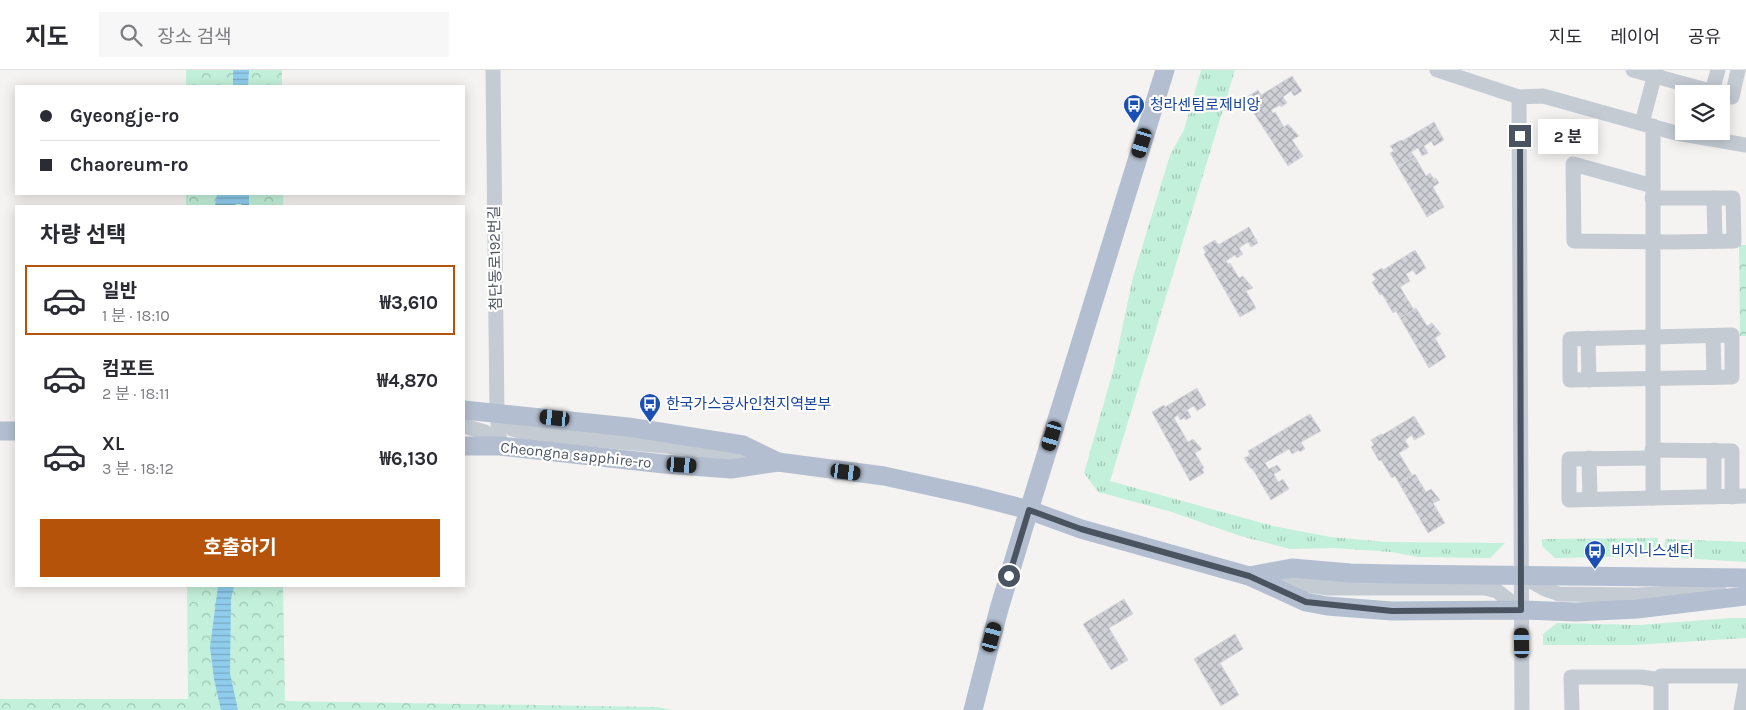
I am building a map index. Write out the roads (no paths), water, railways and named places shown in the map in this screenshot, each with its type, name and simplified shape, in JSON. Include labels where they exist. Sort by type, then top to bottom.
[{"type":"main road","points":[[973,710],[997,617],[1029,510],[1165,70]]},
{"type":"main road","points":[[465,410],[628,427],[743,445],[778,462],[884,476],[1029,510],[1081,529],[1249,576],[1306,602],[1327,606],[1392,611],[1521,610],[1576,612],[1636,609],[1746,596]]},
{"type":"main road","points":[[0,431],[15,431]]},
{"type":"main road","name":"Cheongna sapphire-ro","points":[[465,446],[500,446],[664,464],[731,468],[778,462]]},
{"type":"main road","points":[[1249,576],[1292,568],[1350,573],[1746,578]]},
{"type":"street","name":"첨단동로192번길","points":[[493,70],[497,412],[500,446]]},
{"type":"street","points":[[1437,70],[1520,97],[1543,96],[1676,133],[1746,145]]},
{"type":"street","points":[[1633,70],[1655,73],[1693,85]]},
{"type":"street","points":[[1714,85],[1718,70]]},
{"type":"street","points":[[1730,96],[1732,97],[1738,70]]},
{"type":"street","points":[[1653,498],[1652,192],[1647,125],[1655,73]]},
{"type":"street","points":[[1520,97],[1522,710]]},
{"type":"street","points":[[1573,164],[1652,192],[1733,198],[1734,241],[1574,241],[1573,164]]},
{"type":"street","points":[[1732,335],[1732,377],[1570,380],[1570,339],[1652,336],[1732,335]]},
{"type":"street","points":[[465,426],[485,432],[500,446]]},
{"type":"street","points":[[1714,450],[1714,497]]},
{"type":"street","points":[[1714,450],[1732,451],[1739,497],[1569,500],[1569,459],[1652,454],[1714,450]]},
{"type":"street","points":[[1522,576],[1544,590],[1559,594],[1746,591]]},
{"type":"street","points":[[1661,710],[1661,676],[1746,676]]},
{"type":"street","points":[[1572,710],[1571,677],[1641,677],[1661,680]]},
{"type":"street","points":[[1740,710],[1746,682]]},
{"type":"water","points":[[233,70],[249,70],[248,85],[233,85]]},
{"type":"water","points":[[217,195],[249,195],[249,205],[215,205]]},
{"type":"water","points":[[218,587],[234,587],[231,599],[230,673],[238,710],[221,710],[214,679],[210,647]]},
{"type":"place","name":"청라센텀로제비앙","points":[[1134,124]]},
{"type":"place","name":"한국가스공사인천지역본부","points":[[650,423]]},
{"type":"place","name":"비지니스센터","points":[[1595,570]]}]
